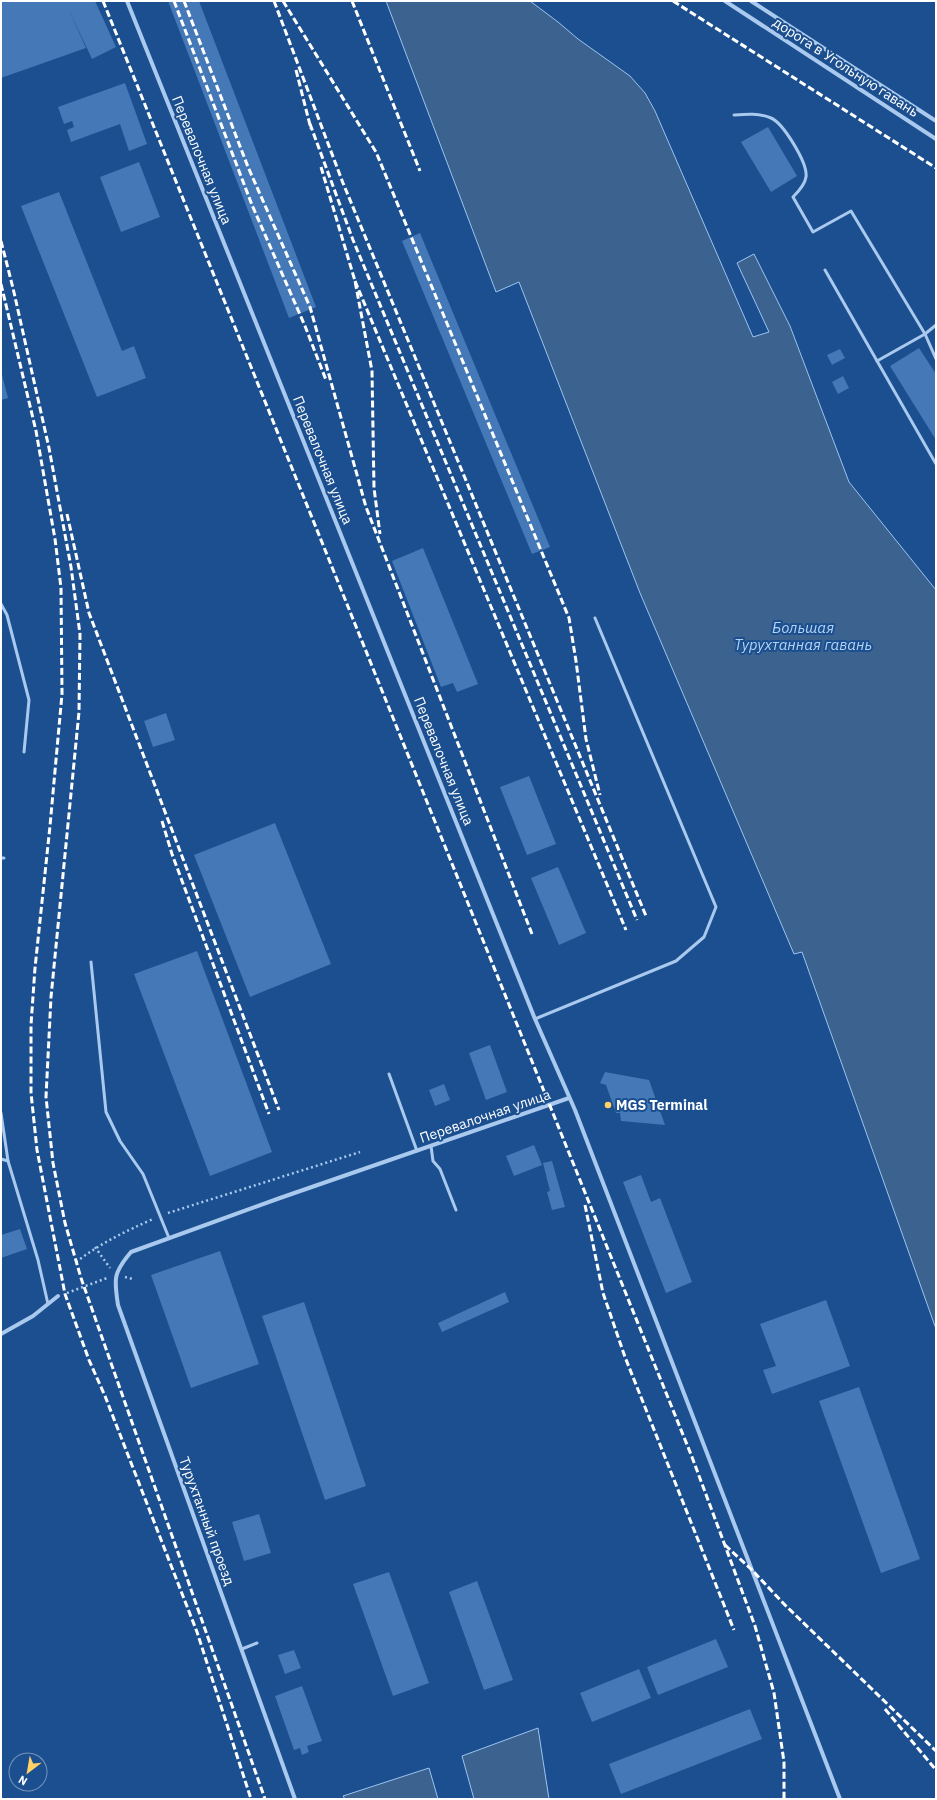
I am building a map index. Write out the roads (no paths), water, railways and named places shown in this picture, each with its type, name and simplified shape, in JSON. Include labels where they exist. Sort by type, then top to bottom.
[{"type":"street","name":"Перевалочная улица","points":[[115,1275],[120,1264],[131,1252],[280,1198],[569,1098],[535,1019],[126,1]]},
{"type":"street","name":"дорога в Угольную гавань","points":[[725,1],[936,139]]},
{"type":"street","name":"дорога в Угольную гавань","points":[[751,1],[936,121]]},
{"type":"street","points":[[569,1098],[578,1117],[840,1799]]},
{"type":"street","name":"Турухтанный проезд","points":[[115,1275],[118,1305],[295,1799]]},
{"type":"street","points":[[1,1334],[33,1316],[58,1296]]},
{"type":"lane","points":[[734,114],[762,114],[773,118],[783,128],[805,168],[806,178],[802,188],[793,197],[813,232],[851,211],[925,334],[936,359]]},
{"type":"lane","points":[[825,270],[936,464]]},
{"type":"lane","points":[[878,361],[925,334],[936,325]]},
{"type":"lane","points":[[1,604],[7,615],[29,700],[24,752]]},
{"type":"lane","points":[[535,1019],[676,961],[704,937],[716,907],[595,618]]},
{"type":"lane","points":[[91,962],[106,1112],[120,1142],[143,1174],[161,1215],[169,1238]]},
{"type":"lane","points":[[389,1074],[417,1151]]},
{"type":"lane","points":[[1,1113],[8,1162],[38,1260],[48,1304]]},
{"type":"lane","points":[[431,1146],[433,1161],[440,1169],[456,1210]]},
{"type":"lane","points":[[1,1159],[8,1162]]},
{"type":"lane","points":[[242,1649],[257,1643]]},
{"type":"water","name":"Большая Турухтанная гавань","points":[[386,1],[530,1],[578,39],[630,76],[645,93],[655,111],[753,337],[769,332],[737,263],[754,254],[790,326],[849,482],[936,590],[936,1329],[802,952],[794,954],[640,593],[519,282],[496,292]]},
{"type":"water","points":[[538,1728],[549,1799],[474,1799],[462,1756]]},
{"type":"water","points":[[429,1768],[438,1799],[345,1799],[343,1796]]},
{"type":"railway","points":[[103,1],[692,1457],[755,1626],[774,1693],[784,1762],[784,1799]]},
{"type":"railway","points":[[174,1],[252,205],[305,326],[326,380]]},
{"type":"railway","points":[[184,1],[248,167],[310,307],[366,507],[532,934]]},
{"type":"railway","points":[[274,1],[343,183],[646,916]]},
{"type":"railway","points":[[283,1],[376,152],[569,618],[586,739],[600,795]]},
{"type":"railway","points":[[352,1],[420,171]]},
{"type":"railway","points":[[673,1],[936,168]]},
{"type":"railway","points":[[296,70],[311,129]]},
{"type":"railway","points":[[310,124],[353,240],[637,920]]},
{"type":"railway","points":[[321,167],[355,281],[372,371],[374,488],[380,534]]},
{"type":"railway","points":[[1,241],[49,448],[71,567],[80,634],[79,712],[51,997],[46,1097],[53,1163],[65,1223],[81,1278],[265,1799]]},
{"type":"railway","points":[[355,281],[626,930]]},
{"type":"railway","points":[[1,284],[36,431],[55,539],[61,588],[62,694],[35,968],[31,1025],[31,1093],[37,1150],[65,1294],[89,1360],[105,1396],[197,1632],[251,1799]]},
{"type":"railway","points":[[67,514],[89,613],[279,1110]]},
{"type":"railway","points":[[162,821],[172,854],[269,1114]]},
{"type":"railway","points":[[585,1205],[603,1293],[625,1357],[734,1630]]},
{"type":"railway","points":[[725,1545],[936,1751]]},
{"type":"railway","points":[[885,1709],[936,1770]]},
{"type":"place","name":"MGS Terminal","points":[[608,1105]]}]
